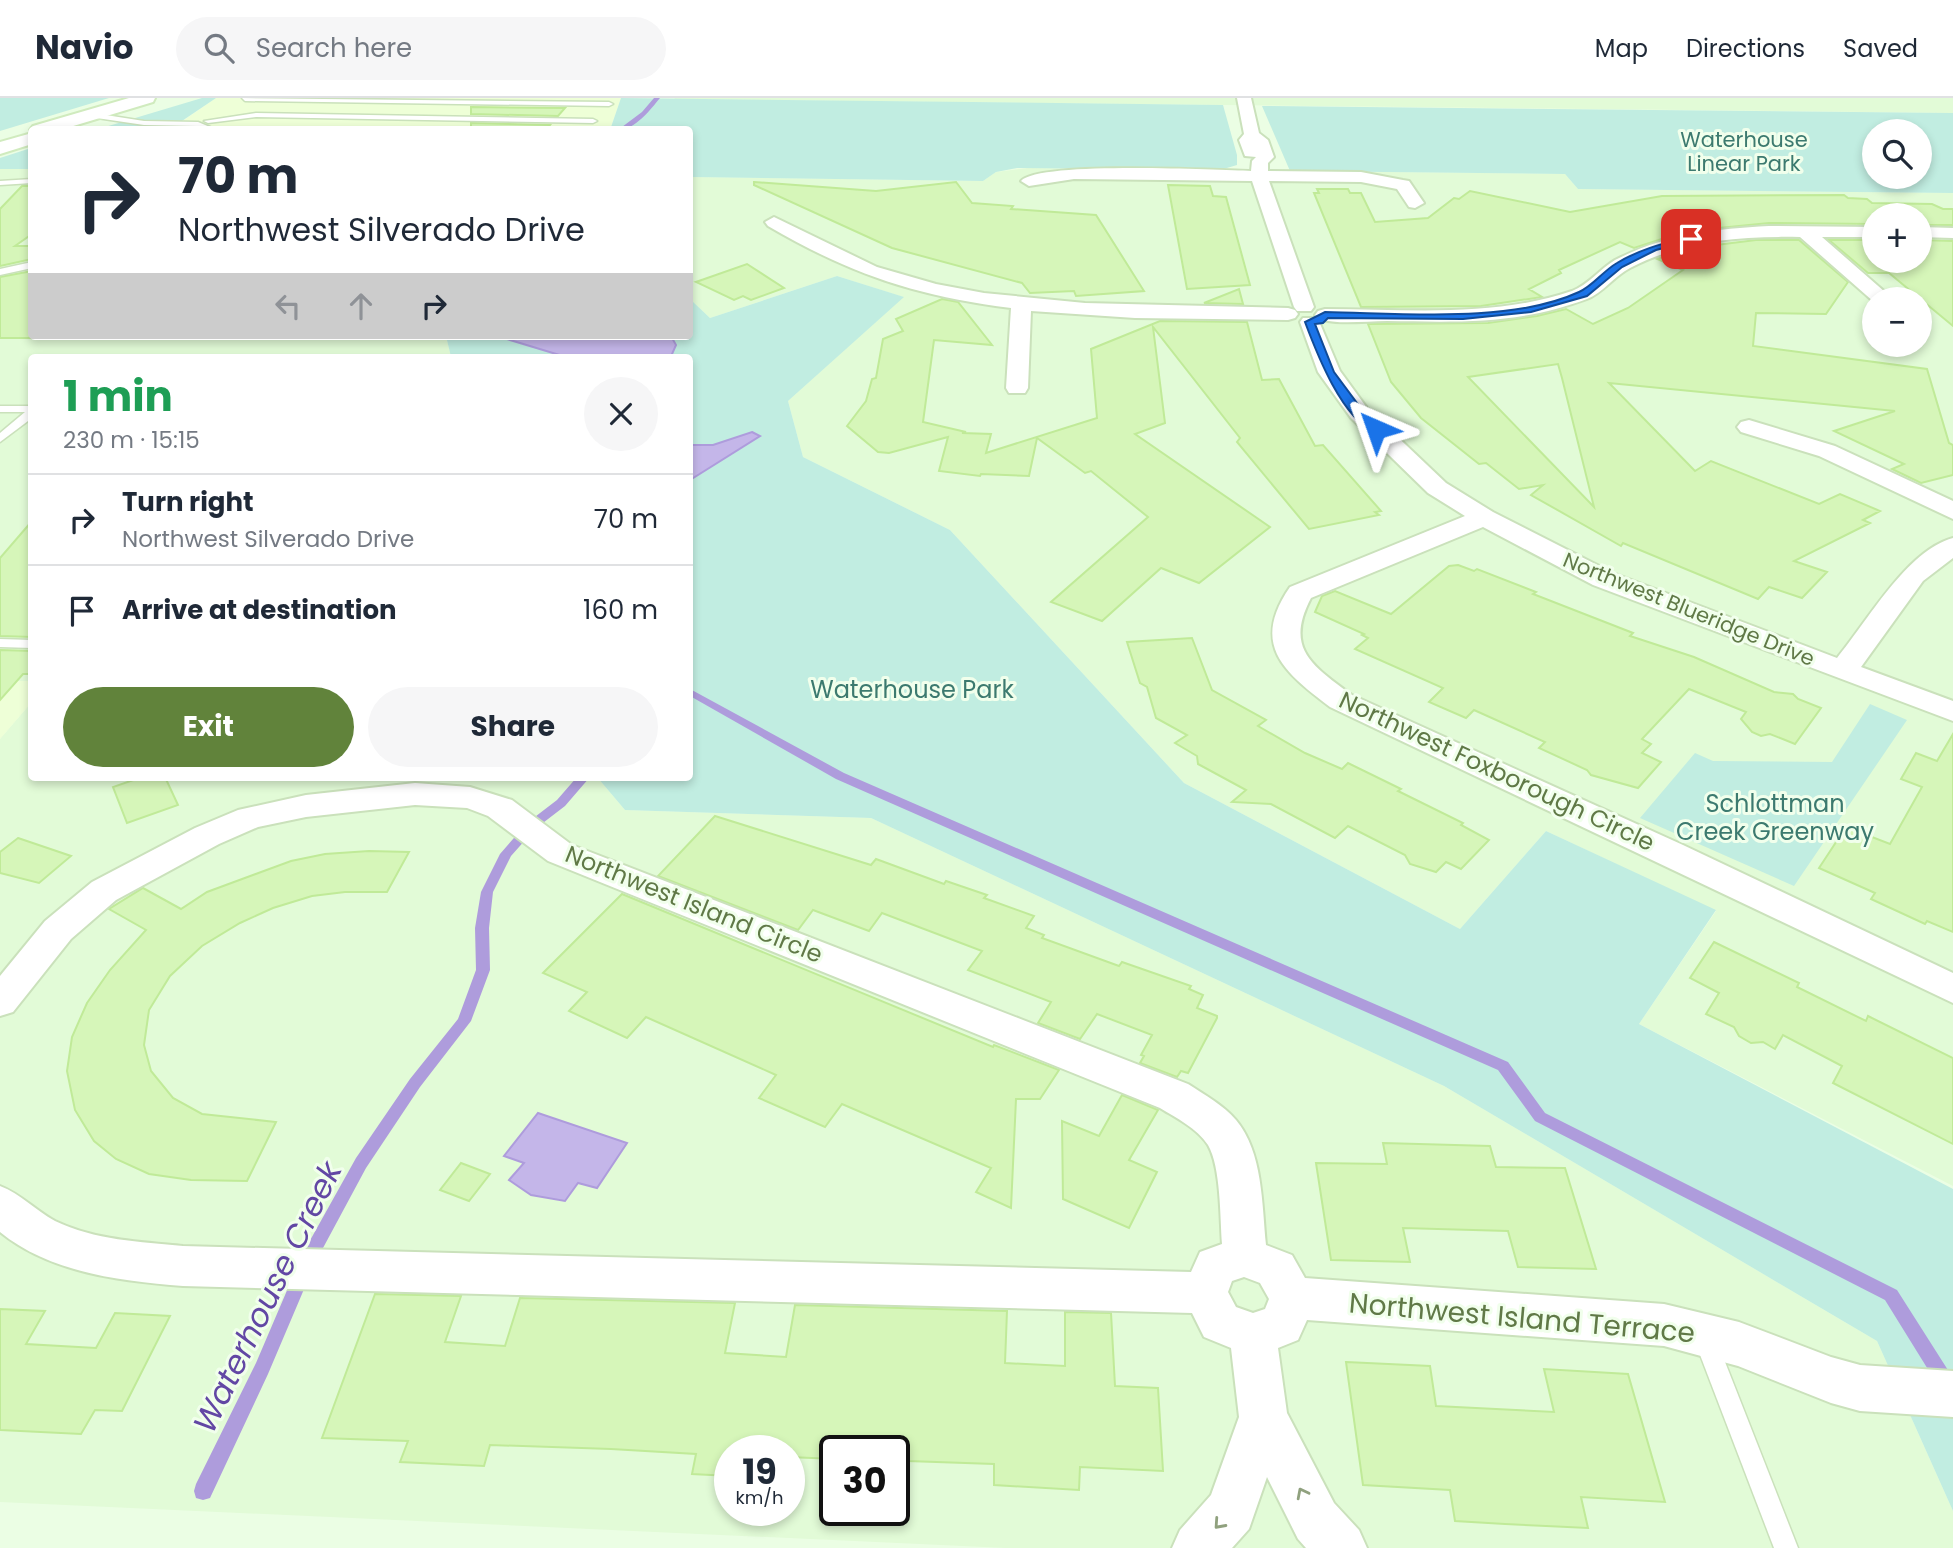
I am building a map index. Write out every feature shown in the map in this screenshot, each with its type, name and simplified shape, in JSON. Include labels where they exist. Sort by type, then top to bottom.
[{"type":"main road","points":[[52,126],[147,98]]},
{"type":"main road","points":[[0,138],[28,132]]},
{"type":"main road","points":[[0,148],[28,139]]},
{"type":"street","name":"Northwest Blueridge Drive","points":[[1244,98],[1252,135],[1247,140],[1248,144],[1329,372],[1359,413],[1437,488],[1484,517],[1603,579],[1953,712]]},
{"type":"street","points":[[1029,181],[1074,174],[1259,169],[1389,180],[1403,185],[1415,202]]},
{"type":"street","points":[[774,222],[833,255],[883,276],[928,288],[1021,304],[1102,311],[1307,315],[1476,316],[1531,309],[1583,294],[1619,265],[1653,248],[1705,235],[1862,232]]},
{"type":"street","points":[[1804,231],[1869,287]]},
{"type":"street","points":[[1932,232],[1953,233]]},
{"type":"street","points":[[1017,388],[1021,304]]},
{"type":"street","points":[[1749,427],[1827,451],[1953,511]]},
{"type":"street","name":"Northwest Foxborough Circle","points":[[1484,517],[1300,593],[1288,612],[1285,632],[1288,653],[1306,674],[1341,702],[1671,853],[1953,989]]},
{"type":"street","points":[[1842,671],[1913,575],[1953,547]]},
{"type":"street","name":"Northwest Island Circle","points":[[0,1002],[58,930],[104,891],[155,861],[250,818],[306,806],[415,794],[470,797],[500,808],[560,853],[1174,1096],[1205,1114],[1226,1139],[1234,1164],[1245,1257]]},
{"type":"street","points":[[0,1205],[17,1223],[74,1249],[120,1261],[1205,1293]]},
{"type":"street","points":[[1245,1257],[1276,1269],[1292,1298],[1282,1325],[1252,1335],[1220,1322],[1205,1293],[1216,1266],[1245,1257]]},
{"type":"street","name":"Northwest Island Terrace","points":[[1292,1298],[1664,1325],[1739,1344],[1831,1380],[1891,1392],[1953,1394]]},
{"type":"street","points":[[1252,1335],[1263,1417],[1316,1521],[1341,1548]]},
{"type":"street","points":[[1198,1548],[1231,1511],[1263,1417]]},
{"type":"lane","points":[[233,106],[246,98],[603,111]]},
{"type":"lane","points":[[208,121],[225,110]]},
{"type":"lane","points":[[93,115],[136,122],[198,124],[256,115],[603,111]]},
{"type":"lane","points":[[566,126],[580,125],[603,111]]},
{"type":"lane","points":[[127,126],[136,122]]},
{"type":"lane","points":[[198,124],[203,126]]},
{"type":"lane","points":[[0,183],[28,181]]},
{"type":"lane","points":[[0,272],[28,266]]},
{"type":"lane","points":[[0,409],[28,411]]},
{"type":"lane","points":[[0,439],[28,414]]},
{"type":"lane","points":[[0,643],[28,644]]},
{"type":"lane","points":[[1703,1333],[1786,1548]]},
{"type":"shaded area","points":[[216,98],[621,98],[611,126],[176,126]]},
{"type":"shaded area","points":[[675,98],[1953,98],[1953,113],[674,99]]},
{"type":"shaded area","points":[[1028,168],[1565,174],[1578,189],[1953,193],[1953,1186],[1639,1024],[1716,911],[1546,831],[1460,929],[1184,783],[950,530],[803,457],[788,401],[903,297],[837,276],[710,318],[693,302],[693,177],[983,181],[996,172]]},
{"type":"shaded area","points":[[0,169],[28,169],[28,340],[447,340],[450,354],[28,354],[28,681],[0,681]]},
{"type":"shaded area","points":[[510,340],[673,340],[676,345],[672,354],[556,354]]},
{"type":"shaded area","points":[[752,432],[760,436],[693,478],[693,445],[713,445]]},
{"type":"shaded area","points":[[0,681],[28,681],[28,706],[0,739]]},
{"type":"shaded area","points":[[28,706],[28,781],[600,781],[625,810],[871,818],[1444,1086],[1877,1341],[1953,1511],[1953,1548],[1006,1548],[0,1502],[0,739]]},
{"type":"shaded area","points":[[538,1113],[627,1143],[597,1188],[578,1183],[565,1201],[531,1195],[509,1180],[524,1163],[504,1156]]},
{"type":"green space","points":[[0,98],[109,98],[0,131]]},
{"type":"green space","points":[[202,98],[216,98],[174,126],[108,126]]},
{"type":"green space","points":[[621,98],[1223,105],[1237,155],[1237,165],[1220,170],[1017,168],[996,172],[983,181],[693,177],[693,126],[611,126]]},
{"type":"green space","name":"Waterhouse Linear Park","points":[[1262,106],[1953,113],[1953,193],[1578,189],[1565,174],[1290,171]]},
{"type":"green space","points":[[28,149],[28,169],[0,169],[0,158]]},
{"type":"green space","name":"Waterhouse Park","points":[[837,276],[904,297],[788,401],[803,457],[950,530],[1184,783],[1460,929],[1546,831],[1716,910],[1639,1024],[1953,1189],[1953,1511],[1877,1341],[1444,1086],[871,818],[625,810],[600,781],[693,781],[693,354],[450,354],[447,340],[693,340],[693,302],[710,318]]},
{"type":"green space","name":"Schlottman Creek Greenway","points":[[1870,704],[1907,720],[1794,886],[1640,818],[1695,753],[1713,761],[1832,762]]},
{"type":"building","points":[[471,107],[565,108],[558,116],[471,114]]},
{"type":"building","points":[[471,123],[550,125],[549,126],[471,126]]},
{"type":"building","points":[[754,182],[876,191],[956,182],[972,203],[1013,206],[1011,209],[1096,215],[1144,291],[1076,296],[1074,291],[1030,293],[1022,283],[892,248],[754,185]]},
{"type":"building","points":[[1168,185],[1210,186],[1213,196],[1226,197],[1250,285],[1187,289]]},
{"type":"building","points":[[22,186],[28,186],[28,237],[15,246],[28,246],[28,260],[0,266],[0,209]]},
{"type":"building","points":[[1317,189],[1348,189],[1350,193],[1361,193],[1375,222],[1428,218],[1454,198],[1459,199],[1470,191],[1570,212],[1662,196],[1844,195],[1848,198],[1867,199],[1872,203],[1862,203],[1862,224],[1769,223],[1671,236],[1634,248],[1620,242],[1559,270],[1561,273],[1529,289],[1542,297],[1481,306],[1361,307],[1314,193],[1319,193]]},
{"type":"building","points":[[1932,204],[1943,209],[1953,209],[1953,225],[1932,225]]},
{"type":"building","points":[[1756,240],[1799,240],[1848,282],[1826,314],[1756,313],[1753,346],[1927,369],[1949,443],[1953,445],[1953,475],[1921,483],[1892,469],[1904,464],[1834,431],[1895,411],[1609,383],[1695,471],[1711,461],[1819,504],[1840,494],[1880,511],[1863,520],[1870,523],[1794,561],[1827,572],[1802,598],[1769,587],[1758,599],[1623,543],[1621,546],[1531,495],[1543,485],[1519,489],[1486,463],[1479,464],[1421,418],[1391,382],[1368,324],[1488,323],[1566,309],[1593,324],[1628,308],[1683,270],[1657,259],[1692,248]],"holes":[[[1558,364],[1594,507],[1468,377]]]},
{"type":"building","points":[[1829,240],[1862,240],[1862,268]]},
{"type":"building","points":[[1932,240],[1953,241],[1953,326],[1932,309],[1932,287],[1906,287],[1889,273],[1932,273]]},
{"type":"building","points":[[747,264],[784,288],[751,300],[743,296],[734,300],[696,282]]},
{"type":"building","points":[[28,272],[28,338],[0,338],[0,277]]},
{"type":"building","points":[[1239,289],[1243,304],[1204,303]]},
{"type":"building","points":[[942,299],[958,302],[992,345],[934,340],[923,422],[966,432],[962,433],[991,434],[986,453],[1097,418],[1091,349],[1160,321],[1247,322],[1262,380],[1279,379],[1315,446],[1323,445],[1381,511],[1375,512],[1379,515],[1309,529],[1237,442],[1240,438],[1153,327],[1165,423],[1135,434],[1270,527],[1199,583],[1161,568],[1102,621],[1051,602],[1148,517],[1091,471],[1085,473],[1037,438],[1029,476],[980,476],[939,471],[948,437],[889,453],[878,452],[847,426],[866,401],[872,379],[876,378],[883,339],[903,331],[896,319]]},
{"type":"building","points":[[28,526],[28,637],[0,636],[0,558]]},
{"type":"building","points":[[1458,565],[1474,571],[1477,569],[1536,592],[1533,594],[1633,633],[1630,636],[1694,657],[1774,692],[1793,694],[1798,699],[1821,708],[1795,744],[1770,734],[1761,736],[1752,732],[1741,719],[1746,712],[1689,689],[1642,739],[1651,744],[1642,753],[1661,762],[1638,788],[1591,775],[1587,770],[1539,748],[1545,742],[1474,710],[1466,718],[1429,702],[1443,688],[1355,649],[1368,638],[1362,635],[1364,634],[1315,612],[1322,596],[1335,591],[1391,614],[1449,566]]},
{"type":"building","points":[[1192,638],[1212,690],[1266,720],[1258,726],[1305,753],[1342,769],[1348,763],[1401,789],[1398,791],[1463,823],[1461,825],[1489,840],[1461,869],[1446,862],[1436,872],[1410,864],[1405,855],[1348,826],[1335,838],[1271,804],[1232,802],[1246,790],[1198,764],[1197,756],[1175,743],[1187,735],[1156,718],[1147,687],[1140,683],[1127,642]]},
{"type":"building","points":[[0,650],[28,651],[28,674],[23,674],[0,700]]},
{"type":"building","points":[[1953,734],[1953,932],[1927,921],[1925,924],[1871,899],[1875,893],[1819,868],[1846,827],[1890,844],[1922,787],[1901,779],[1916,753],[1937,761]]},
{"type":"building","points":[[130,781],[167,781],[178,805],[127,823],[113,787]]},
{"type":"building","points":[[715,816],[871,865],[876,859],[944,884],[946,881],[987,895],[984,898],[1034,916],[1026,928],[1044,935],[1042,938],[1119,966],[1122,962],[1191,986],[1189,989],[1203,995],[1197,1008],[1217,1018],[1188,1073],[1181,1071],[1177,1077],[1140,1063],[1144,1056],[1141,1055],[1152,1035],[1097,1014],[1080,1039],[1038,1023],[1051,1002],[968,970],[982,951],[882,913],[869,931],[813,910],[798,930],[658,876]]},
{"type":"building","points":[[18,838],[71,856],[39,883],[0,873],[0,852]]},
{"type":"building","points":[[409,852],[387,892],[345,892],[312,896],[273,908],[240,923],[202,946],[170,976],[149,1010],[144,1045],[151,1071],[173,1098],[202,1114],[276,1122],[247,1181],[191,1180],[149,1174],[116,1159],[94,1141],[75,1110],[67,1071],[72,1037],[87,1003],[110,970],[146,930],[109,909],[143,888],[181,909],[207,892],[291,861],[325,854]]},
{"type":"building","points":[[622,894],[993,1047],[994,1045],[1059,1070],[1040,1099],[1016,1099],[1011,1208],[976,1192],[991,1168],[842,1104],[825,1127],[759,1098],[776,1075],[646,1017],[627,1038],[569,1011],[587,992],[543,973]]},
{"type":"building","points":[[1714,942],[1799,983],[1797,987],[1866,1021],[1868,1016],[1953,1058],[1953,1144],[1833,1083],[1842,1066],[1783,1035],[1775,1049],[1763,1042],[1751,1043],[1739,1036],[1734,1027],[1706,1014],[1719,993],[1690,978]]},
{"type":"building","points":[[1122,1095],[1158,1110],[1129,1160],[1157,1172],[1129,1228],[1063,1199],[1062,1121],[1099,1136]]},
{"type":"building","points":[[1383,1143],[1490,1146],[1496,1167],[1565,1168],[1596,1269],[1518,1267],[1508,1231],[1403,1228],[1410,1262],[1331,1260],[1316,1163],[1387,1164]]},
{"type":"building","points":[[461,1163],[490,1174],[469,1201],[440,1190]]},
{"type":"building","points":[[375,1294],[461,1296],[445,1342],[505,1346],[520,1298],[735,1303],[725,1353],[786,1357],[795,1305],[1007,1311],[1005,1363],[1065,1366],[1065,1312],[1111,1313],[1115,1386],[1158,1388],[1163,1471],[1080,1467],[1079,1490],[994,1485],[994,1464],[910,1461],[910,1435],[819,1435],[819,1458],[805,1458],[805,1435],[714,1435],[714,1475],[692,1474],[696,1454],[490,1445],[484,1466],[400,1462],[408,1441],[322,1438]]},
{"type":"building","points":[[0,1309],[45,1311],[26,1344],[96,1348],[115,1313],[170,1316],[122,1411],[95,1410],[81,1434],[0,1430]]},
{"type":"building","points":[[1346,1362],[1430,1366],[1436,1406],[1554,1412],[1544,1369],[1628,1374],[1665,1502],[1581,1497],[1588,1528],[1505,1524],[1455,1521],[1450,1490],[1363,1485]]},
{"type":"waterway","name":"Waterhouse Creek","points":[[626,126],[644,113],[657,98]]},
{"type":"waterway","points":[[693,694],[840,776],[1503,1066],[1540,1117],[1891,1295],[1953,1394]]},
{"type":"waterway","name":"Waterhouse Creek","points":[[203,1491],[262,1368],[309,1258],[361,1163],[415,1083],[464,1021],[483,970],[482,928],[487,892],[506,854],[531,826],[561,803],[580,781]]},
{"type":"route","points":[[1376,429],[1359,413],[1329,372],[1310,322],[1320,321],[1325,315],[1463,317],[1531,309],[1583,294],[1619,265],[1653,248],[1691,239]]}]
